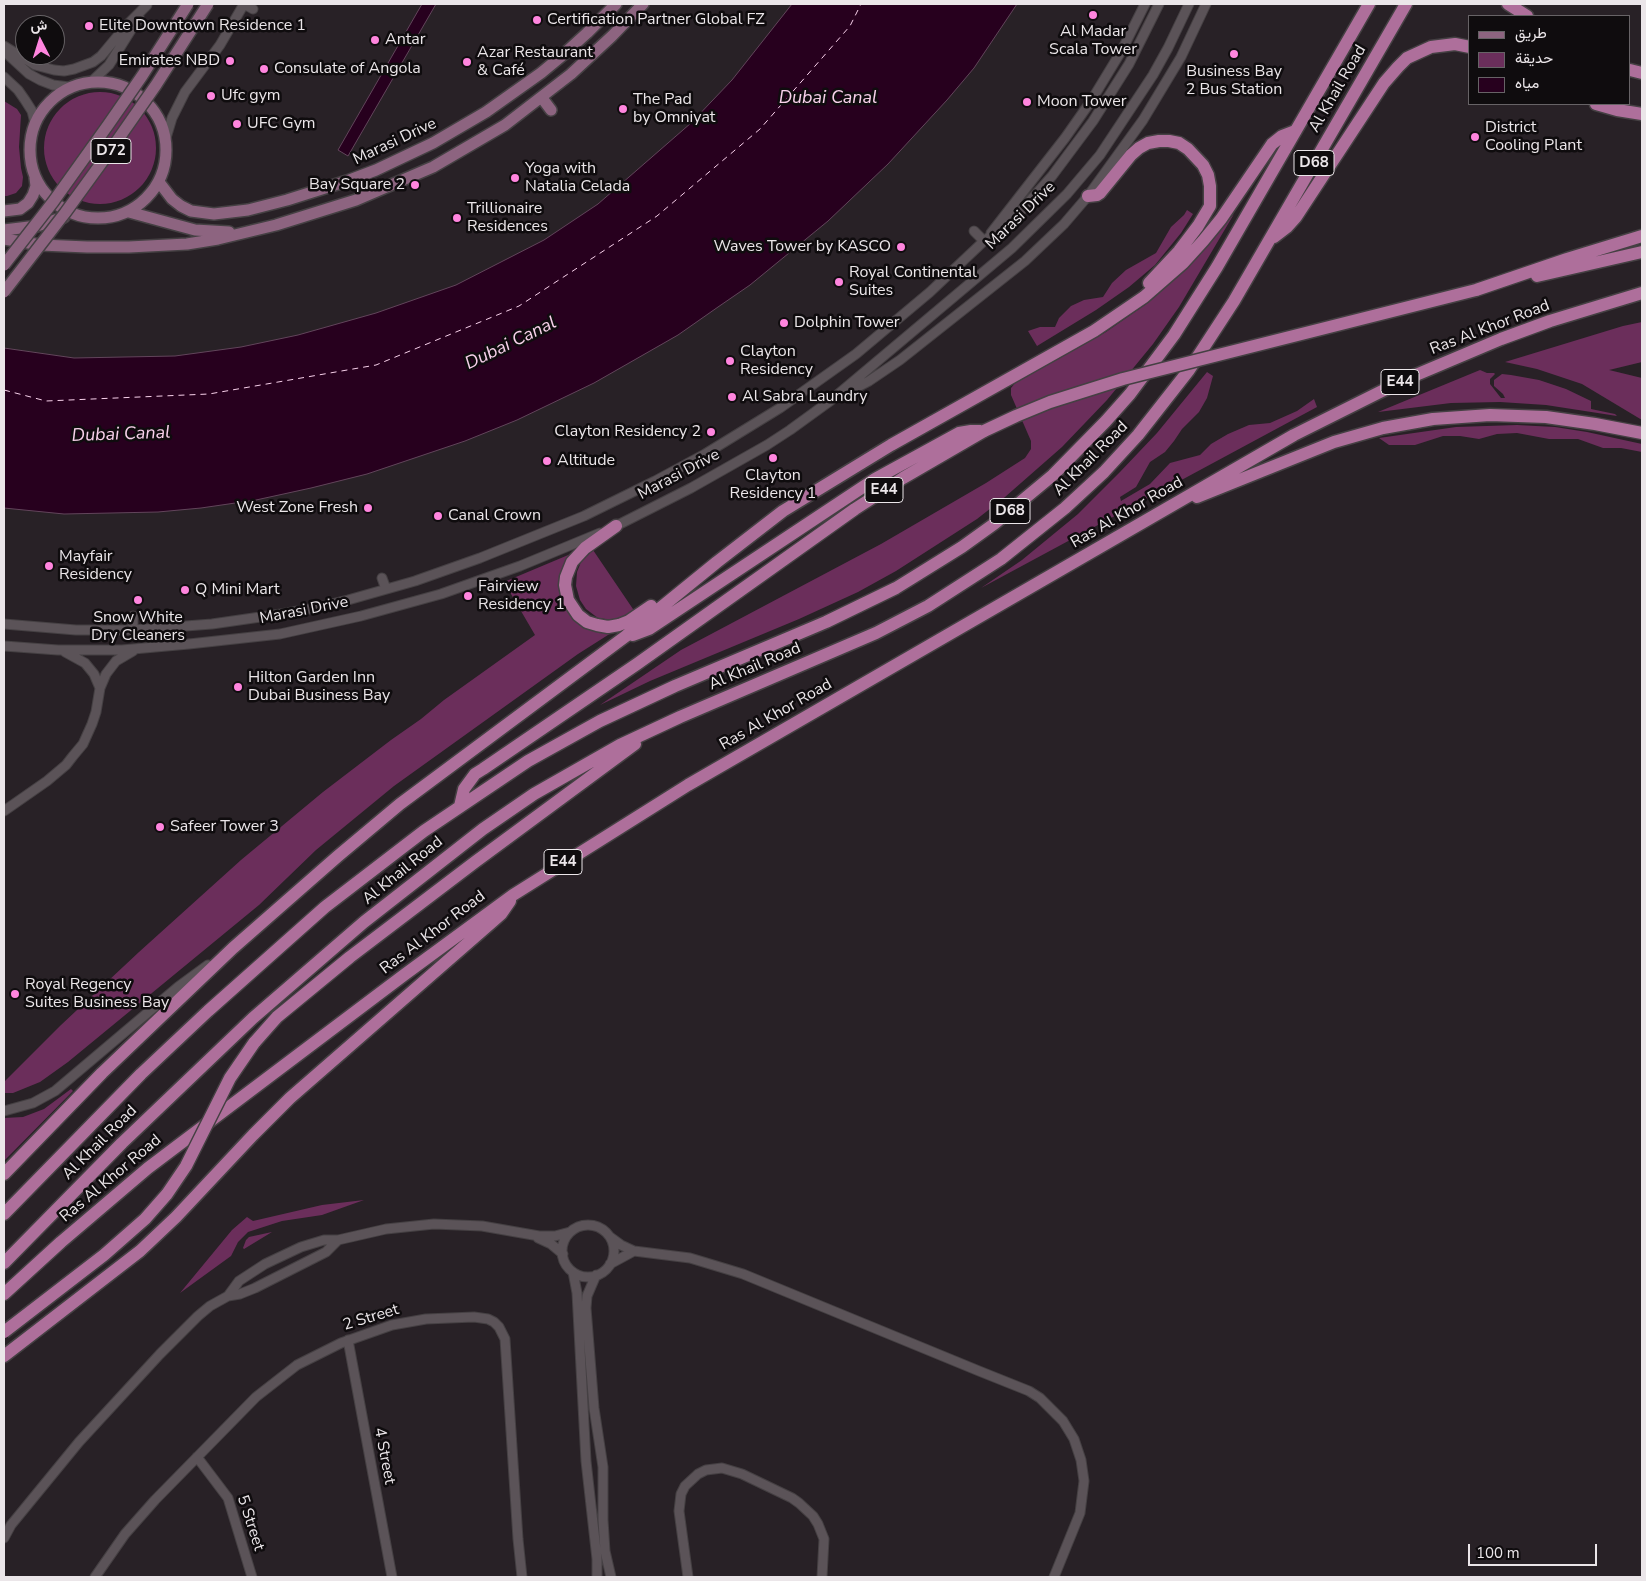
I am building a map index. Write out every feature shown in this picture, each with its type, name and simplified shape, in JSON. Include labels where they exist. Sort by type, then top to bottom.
[{"type":"highway","name":"Al Khail Road","points":[[4,1214],[141,1074],[215,1004],[359,880],[424,831],[528,761],[600,721],[675,686],[826,622],[896,588],[962,547],[1024,500],[1081,448],[1124,401],[1153,365],[1194,305],[1369,4]]},
{"type":"highway","name":"Al Khail Road","points":[[4,1263],[122,1143],[209,1059],[291,984],[364,922],[508,811],[591,761],[650,731],[850,645],[928,606],[978,575],[1044,526],[1104,472],[1154,416],[1189,370],[1234,301],[1406,4]]},
{"type":"highway","points":[[1508,4],[1525,15]]},
{"type":"highway","points":[[1270,239],[1282,231],[1296,217],[1384,83],[1398,66],[1407,58],[1431,47],[1455,44],[1468,47]]},
{"type":"highway","points":[[1600,105],[1642,114]]},
{"type":"highway","points":[[4,1174],[102,1073],[233,948],[407,798],[626,636],[784,510],[884,449],[1112,320],[1144,297],[1183,263],[1212,230],[1272,144],[1282,136],[1295,131]]},
{"type":"highway","points":[[1043,359],[1059,344],[1124,303],[1159,274],[1179,251],[1210,206],[1210,186],[1208,175],[1203,165],[1188,149],[1178,143],[1159,141],[1148,143],[1139,148],[1100,193],[1088,196]]},
{"type":"highway","points":[[1476,290],[1642,236]]},
{"type":"highway","name":"Ras Al Khor Road","points":[[460,806],[464,789],[475,774],[637,664],[879,493],[984,431],[1016,416],[1050,402],[1123,379],[1476,290],[1642,252]]},
{"type":"highway","name":"Ras Al Khor Road","points":[[4,1294],[104,1204],[180,1143],[513,895],[572,857],[741,754],[1174,506],[1276,445],[1404,380],[1501,339],[1642,293]]},
{"type":"highway","points":[[1600,306],[1642,300]]},
{"type":"highway","points":[[1174,506],[1334,442],[1383,428],[1433,419],[1490,415],[1546,417],[1595,424],[1642,434]]},
{"type":"highway","points":[[626,636],[636,635],[649,629],[861,488],[917,455],[959,433],[972,430],[984,431]]},
{"type":"highway","points":[[616,526],[577,555],[566,577],[566,592],[571,607],[583,618],[597,625],[608,627],[629,621],[695,572],[706,565],[717,562]]},
{"type":"highway","points":[[4,1332],[104,1255],[145,1219],[167,1194],[186,1166],[230,1078],[254,1043],[277,1017],[350,957],[505,839],[621,756],[650,731]]},
{"type":"highway","points":[[4,1356],[43,1324],[108,1276],[158,1234],[285,1104],[492,922],[508,905],[513,895]]},
{"type":"main road","name":"D72","points":[[4,264],[68,181],[108,125],[153,60],[188,4]]},
{"type":"main road","name":"D72","points":[[4,292],[66,213],[111,150],[156,85],[208,4]]},
{"type":"main road","name":"Marasi Drive","points":[[159,182],[172,199],[181,206],[191,211],[214,214],[248,210],[347,181],[434,143],[486,112],[541,73],[564,54],[616,4]]},
{"type":"main road","points":[[4,239],[64,246],[172,246],[203,242],[276,225],[373,194],[408,179],[481,140],[542,98],[592,56],[643,4]]},
{"type":"main road","points":[[4,211],[20,209],[28,204],[33,195],[36,186],[31,163],[31,136],[43,110],[52,100],[69,87],[91,82],[108,83],[124,87],[152,107],[161,122],[166,138],[166,161],[159,182],[146,199],[129,212],[110,218],[91,218],[72,214],[56,204],[44,192],[35,176]]},
{"type":"main road","points":[[542,98],[551,110]]},
{"type":"main road","points":[[129,212],[195,230],[222,232],[249,230]]},
{"type":"main road","points":[[4,230],[37,226],[72,214]]},
{"type":"street","points":[[4,46],[34,65],[64,71],[74,69],[93,62],[101,56],[147,4]]},
{"type":"street","points":[[91,82],[109,65],[147,4]]},
{"type":"street","points":[[166,138],[172,118],[185,92],[220,45],[244,4],[253,9]]},
{"type":"street","points":[[974,231],[984,241],[1061,135],[1091,102],[1123,37],[1145,4]]},
{"type":"street","name":"Marasi Drive","points":[[4,624],[76,630],[134,630],[212,624],[281,614],[340,602],[415,581],[480,558],[584,516],[655,481],[705,454],[780,408],[856,354],[930,292],[984,241],[1008,224],[1037,194],[1080,140],[1118,83],[1159,4]]},
{"type":"street","name":"Marasi Drive","points":[[4,646],[58,650],[144,648],[280,634],[361,616],[441,594],[536,560],[616,526],[691,488],[767,445],[830,401],[1012,248],[1067,194],[1100,155],[1136,102],[1168,48],[1189,4]]},
{"type":"street","points":[[830,401],[869,381],[900,360],[1011,273],[1052,237],[1088,196],[1129,141],[1156,100],[1206,4]]},
{"type":"street","points":[[4,51],[30,74],[40,80],[53,85],[69,87]]},
{"type":"street","points":[[4,77],[26,100],[36,123]]},
{"type":"street","points":[[382,578],[386,589]]},
{"type":"street","points":[[133,616],[134,630]]},
{"type":"street","points":[[4,811],[57,774],[78,750],[83,744],[92,724],[100,688],[106,674],[116,661],[129,653],[144,648]]},
{"type":"street","points":[[58,650],[72,655],[84,663],[94,674],[100,688]]},
{"type":"street","points":[[4,1110],[33,1103],[56,1091],[178,987],[233,948]]},
{"type":"street","points":[[228,1296],[234,1286],[244,1277],[265,1264],[319,1241],[338,1240],[386,1229],[434,1224],[482,1226],[531,1235],[555,1236],[570,1232],[580,1226],[591,1225],[602,1229],[621,1245],[634,1251],[690,1258],[743,1274],[1029,1391],[1056,1412],[1072,1434],[1081,1460],[1084,1481],[1080,1513],[1054,1577]]},
{"type":"street","points":[[562,1254],[565,1240],[570,1232]]},
{"type":"street","points":[[531,1235],[551,1244],[562,1254],[566,1264],[573,1272],[582,1276],[596,1275],[607,1269],[613,1259],[614,1247],[610,1237]]},
{"type":"street","points":[[4,1538],[7,1528],[79,1442],[160,1354],[198,1316],[210,1306],[228,1296],[255,1288],[326,1252],[338,1240]]},
{"type":"street","points":[[610,1264],[634,1251]]},
{"type":"street","points":[[292,1252],[299,1265]]},
{"type":"street","points":[[573,1272],[577,1293],[587,1469],[597,1559],[597,1577]]},
{"type":"street","points":[[596,1275],[587,1296],[586,1308],[594,1408],[603,1467],[605,1551],[611,1577]]},
{"type":"street","name":"2 Street","points":[[95,1577],[140,1517],[197,1457],[250,1403],[276,1380],[298,1365],[348,1340],[392,1325],[426,1320],[481,1318],[494,1322],[505,1339],[522,1577]]},
{"type":"street","name":"4 Street","points":[[348,1340],[392,1577]]},
{"type":"street","name":"5 Street","points":[[197,1457],[228,1498],[252,1577]]},
{"type":"street","points":[[587,1469],[592,1473],[596,1473],[602,1470],[603,1467]]},
{"type":"street","points":[[688,1577],[679,1511],[681,1494],[691,1479],[698,1474],[706,1470],[722,1468],[742,1474],[792,1498],[813,1516],[824,1539],[822,1577]]},
{"type":"green space","points":[[100,92],[121,96],[139,109],[152,127],[156,148],[152,169],[139,187],[121,200],[100,204],[79,200],[61,187],[48,169],[44,148],[48,127],[61,109],[79,96]]},
{"type":"green space","points":[[4,101],[17,109],[21,115],[19,147],[23,177],[22,186],[16,193],[7,196],[4,196]]},
{"type":"green space","points":[[1187,210],[1193,214],[1181,233],[1155,265],[1129,287],[1096,310],[1037,346],[1028,331],[1040,327],[1055,327],[1059,318],[1071,306],[1084,300],[1103,297],[1112,283],[1126,270],[1156,253],[1171,227]]},
{"type":"green space","points":[[1234,214],[1179,307],[1153,344],[1107,400],[1062,447],[977,519],[896,571],[858,592],[799,619],[650,681],[600,705],[681,650],[881,544],[1025,458],[1031,449],[1031,441],[1011,395],[1011,388],[1016,382],[1106,332],[1146,304],[1178,275]]},
{"type":"green space","points":[[1642,322],[1642,362],[1609,370],[1642,378],[1642,420],[1582,384],[1537,369],[1505,362],[1623,326]]},
{"type":"green space","points":[[1480,370],[1495,374],[1490,379],[1490,384],[1501,398],[1505,398],[1494,386],[1494,380],[1502,374],[1511,375],[1539,380],[1566,389],[1591,401],[1591,409],[1617,416],[1546,405],[1500,402],[1451,403],[1378,412]]},
{"type":"green space","points":[[1207,372],[1213,376],[1207,398],[1199,412],[1182,429],[1165,452],[1150,462],[1136,487],[1120,497],[1121,501],[1150,484],[1170,463],[1200,455],[1211,444],[1228,434],[1249,425],[1270,423],[1297,411],[1314,399],[1317,407],[981,588],[1022,560],[1078,514],[1157,433]]},
{"type":"green space","points":[[1517,425],[1555,427],[1587,432],[1642,444],[1642,452],[1621,448],[1603,448],[1578,439],[1549,439],[1517,433],[1497,434],[1479,439],[1443,436],[1415,445],[1389,445],[1379,438],[1456,427]]},
{"type":"green space","points":[[593,550],[635,612],[624,619],[598,618],[586,609],[580,600],[576,586],[577,572],[581,562]]},
{"type":"green space","points":[[573,553],[567,609],[619,628],[578,654],[394,786],[316,850],[259,905],[68,1062],[40,1082],[13,1093],[4,1093],[4,1082],[61,1025],[241,860],[323,792],[444,700],[535,635],[504,582]]},
{"type":"green space","points":[[71,1089],[73,1091],[4,1161],[4,1118],[23,1117],[44,1109]]},
{"type":"green space","points":[[364,1200],[322,1215],[282,1221],[248,1232],[238,1242],[231,1256],[180,1293],[232,1230],[247,1217],[253,1221],[322,1205]]},
{"type":"green space","points":[[272,1232],[244,1249],[243,1248],[249,1237]]},
{"type":"water","points":[[422,4],[436,4],[348,156],[338,150]]},
{"type":"water","name":"Dubai Canal","points":[[792,4],[1017,4],[974,68],[947,100],[888,164],[828,221],[750,285],[678,335],[594,383],[517,420],[465,441],[367,474],[256,500],[158,512],[64,514],[4,508],[4,348],[74,358],[175,356],[241,347],[298,335],[376,313],[456,285],[544,240],[598,204],[691,123],[732,80]]},
{"type":"ferry route","points":[[4,390],[46,401],[209,394],[376,365],[519,306],[657,216],[760,129],[850,26],[861,4]]},
{"type":"place","name":"Al Madar Scala Tower","points":[[1093,15]]},
{"type":"place","name":"Certification Partner Global FZ","points":[[537,20]]},
{"type":"place","name":"Elite Downtown Residence 1","points":[[89,26]]},
{"type":"place","name":"Antar","points":[[375,40]]},
{"type":"place","name":"Business Bay 2 Bus Station","points":[[1234,54]]},
{"type":"place","name":"Emirates NBD","points":[[230,61]]},
{"type":"place","name":"Azar Restaurant & Café","points":[[467,62]]},
{"type":"place","name":"Consulate of Angola","points":[[264,69]]},
{"type":"place","name":"Ufc gym","points":[[211,96]]},
{"type":"place","name":"Moon Tower","points":[[1027,102]]},
{"type":"place","name":"The Pad by Omniyat","points":[[623,109]]},
{"type":"place","name":"UFC Gym","points":[[237,124]]},
{"type":"place","name":"District Cooling Plant","points":[[1475,137]]},
{"type":"place","name":"Yoga with Natalia Celada","points":[[515,178]]},
{"type":"place","name":"Bay Square 2","points":[[415,185]]},
{"type":"place","name":"Trillionaire Residences","points":[[457,218]]},
{"type":"place","name":"Waves Tower by KASCO","points":[[901,247]]},
{"type":"place","name":"Royal Continental Suites","points":[[839,282]]},
{"type":"place","name":"Dolphin Tower","points":[[784,323]]},
{"type":"place","name":"Clayton Residency","points":[[730,361]]},
{"type":"place","name":"Al Sabra Laundry","points":[[732,397]]},
{"type":"place","name":"Clayton Residency 2","points":[[711,432]]},
{"type":"place","name":"Clayton Residency 1","points":[[773,458]]},
{"type":"place","name":"Altitude","points":[[547,461]]},
{"type":"place","name":"West Zone Fresh","points":[[368,508]]},
{"type":"place","name":"Canal Crown","points":[[438,516]]},
{"type":"place","name":"Mayfair Residency","points":[[49,566]]},
{"type":"place","name":"Q Mini Mart","points":[[185,590]]},
{"type":"place","name":"Fairview Residency 1","points":[[468,596]]},
{"type":"place","name":"Snow White Dry Cleaners","points":[[138,600]]},
{"type":"place","name":"Hilton Garden Inn Dubai Business Bay","points":[[238,687]]},
{"type":"place","name":"Safeer Tower 3","points":[[160,827]]},
{"type":"place","name":"Royal Regency Suites Business Bay","points":[[15,994]]}]
